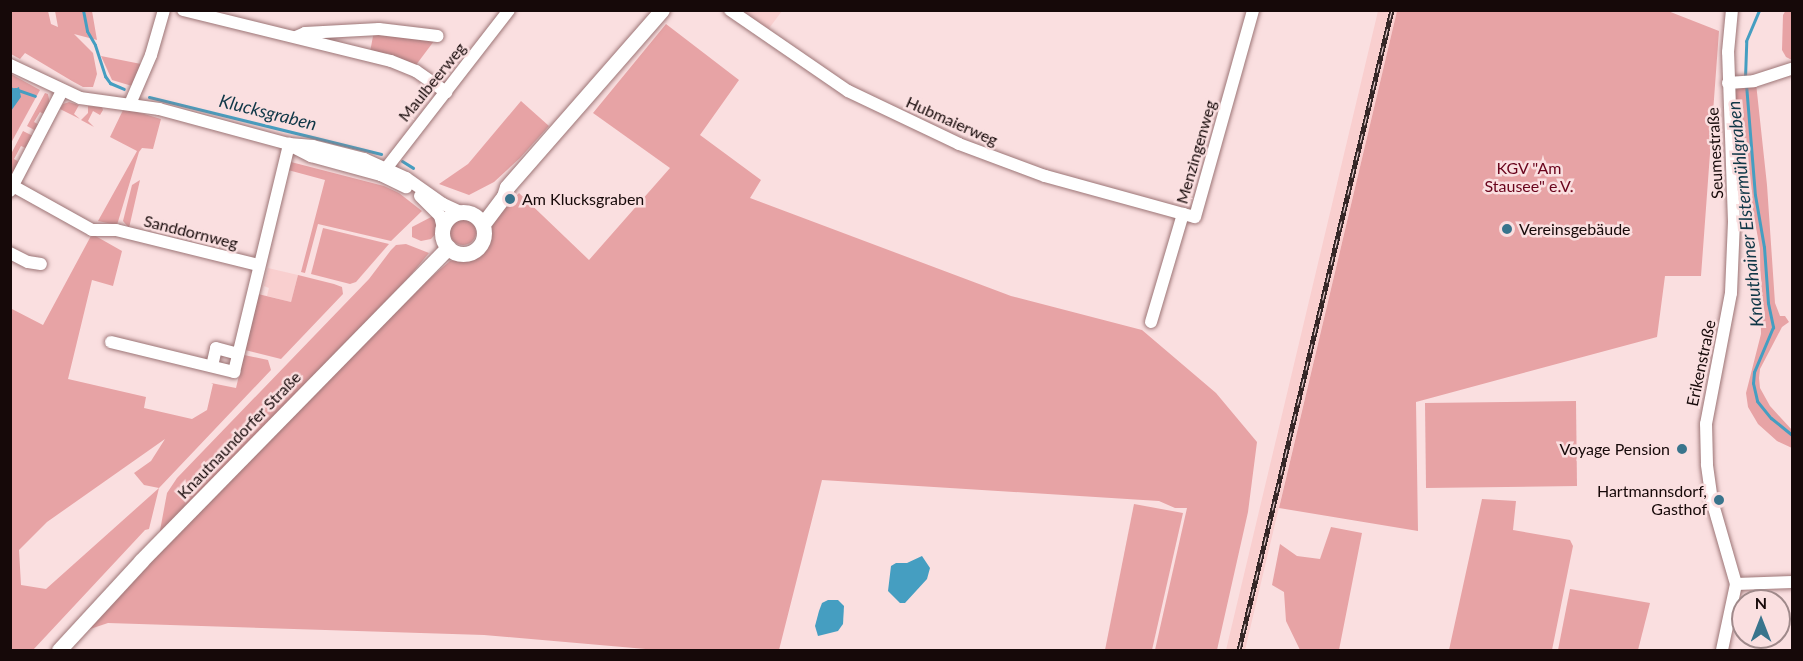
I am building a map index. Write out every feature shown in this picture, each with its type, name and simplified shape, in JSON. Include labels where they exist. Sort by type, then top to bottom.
[{"type":"main road","points":[[505,190],[504,196],[483,224],[484,238],[474,251],[463,254],[448,247],[443,239],[443,228],[449,218],[505,190],[662,10]]},
{"type":"main road","points":[[465,212],[483,224]]},
{"type":"main road","name":"Knautnaundorfer Straße","points":[[59,651],[148,553],[448,247]]},
{"type":"street","points":[[130,104],[151,55],[164,10]]},
{"type":"street","points":[[183,10],[391,61],[416,70],[446,92]]},
{"type":"street","name":"Maulbeerweg","points":[[383,171],[509,10]]},
{"type":"street","name":"Hubmaierweg","points":[[730,10],[848,91],[959,144],[1045,176],[1182,214]]},
{"type":"street","name":"Menzingenweg","points":[[1151,322],[1182,214],[1195,216],[1253,10]]},
{"type":"street","name":"Seumestraße","points":[[1732,10],[1741,82],[1734,222]]},
{"type":"street","points":[[295,38],[305,33],[379,29],[438,36]]},
{"type":"street","points":[[10,65],[80,98],[130,104],[289,144],[311,156],[383,171],[465,212]]},
{"type":"street","points":[[1741,82],[1792,69]]},
{"type":"street","points":[[12,188],[62,91]]},
{"type":"street","points":[[111,342],[234,372],[289,144]]},
{"type":"street","points":[[383,171],[424,200],[440,216],[443,228]]},
{"type":"street","name":"Sanddornweg","points":[[12,188],[92,230],[116,230],[259,265]]},
{"type":"street","name":"Erikenstraße","points":[[1722,651],[1736,584],[1712,501],[1707,464],[1706,424],[1731,293],[1734,222]]},
{"type":"street","points":[[10,253],[28,262],[41,264]]},
{"type":"street","points":[[212,366],[216,348],[238,354]]},
{"type":"street","points":[[1736,584],[1792,582]]},
{"type":"shaded area","points":[[740,11],[782,11],[767,31]]},
{"type":"shaded area","points":[[1378,11],[1397,11],[1245,650],[1226,650]]},
{"type":"shaded area","points":[[268,268],[298,275],[291,302],[267,296],[269,288],[264,286]]},
{"type":"green space","points":[[11,10],[48,11],[51,24],[58,27],[55,11],[92,11],[97,40],[74,34],[93,53],[97,74],[93,87],[83,87],[25,53],[20,59],[11,54]]},
{"type":"green space","points":[[1786,10],[1792,11],[1792,60],[1786,57],[1782,50],[1783,15]]},
{"type":"green space","name":"KGV \"Am Stausee\" e.V.","points":[[1397,11],[1668,11],[1719,31],[1701,276],[1665,276],[1657,337],[1416,402],[1418,531],[1279,508]]},
{"type":"green space","points":[[666,24],[739,80],[700,135],[761,180],[750,198],[1011,296],[1142,330],[1216,393],[1257,442],[1248,512],[1217,650],[1155,650],[1187,508],[1175,508],[1159,501],[822,480],[779,650],[657,650],[484,635],[108,623],[90,629],[87,627],[416,290],[450,261],[472,256],[483,250],[498,210],[502,212],[519,193],[589,260],[670,168],[593,113]]},
{"type":"green space","points":[[374,31],[437,37],[416,65],[387,53],[385,56],[370,52]]},
{"type":"green space","points":[[101,56],[141,64],[132,86],[112,80]]},
{"type":"green space","points":[[11,74],[40,90],[11,143]]},
{"type":"green space","points":[[1756,83],[1767,185],[1775,303],[1780,316],[1785,316],[1789,322],[1782,327],[1760,369],[1759,378],[1760,388],[1770,406],[1792,430],[1792,448],[1777,441],[1758,424],[1748,407],[1746,393],[1761,334],[1760,249],[1752,206],[1740,206],[1733,93],[1741,85]]},
{"type":"green space","points":[[45,93],[48,94],[50,104],[47,116],[40,112],[34,122],[41,126],[38,132],[27,126]]},
{"type":"green space","points":[[521,101],[549,126],[520,158],[494,182],[469,195],[439,184],[468,164]]},
{"type":"green space","points":[[69,102],[79,105],[74,114],[80,119],[60,109],[63,104]]},
{"type":"green space","points":[[88,106],[102,107],[103,110],[100,115],[93,111],[88,121],[94,127],[81,120],[88,113]]},
{"type":"green space","points":[[124,108],[161,119],[153,149],[142,148],[139,152],[117,225],[98,221],[137,151],[110,137]]},
{"type":"green space","points":[[23,131],[35,137],[28,149],[21,146],[14,159],[21,163],[15,175],[11,172],[11,154]]},
{"type":"green space","points":[[291,162],[384,186],[399,193],[422,211],[391,241],[318,224],[305,273],[301,272],[325,180],[288,170]]},
{"type":"green space","points":[[140,180],[129,228],[123,221],[132,185]]},
{"type":"green space","points":[[435,215],[439,230],[431,239],[421,241],[412,237],[412,227]]},
{"type":"green space","points":[[463,219],[472,223],[476,232],[472,241],[463,245],[454,241],[450,232],[454,223]]},
{"type":"green space","points":[[323,228],[389,244],[356,282],[350,284],[311,274]]},
{"type":"green space","points":[[92,234],[122,251],[113,286],[92,280],[68,379],[146,397],[144,408],[192,419],[207,410],[213,384],[211,383],[236,388],[244,355],[268,360],[271,370],[159,488],[149,529],[145,530],[33,650],[11,650],[10,308],[43,325]],"holes":[[[165,439],[151,461],[134,473],[144,485],[159,488],[46,589],[21,585],[19,550],[47,522]]]},
{"type":"green space","points":[[406,244],[429,253],[409,277],[159,536],[167,493],[177,478],[369,279],[391,250],[396,245]]},
{"type":"green space","points":[[298,275],[342,287],[343,294],[281,359],[245,350],[258,294],[291,302]]},
{"type":"green space","points":[[1576,401],[1577,486],[1426,488],[1425,403]]},
{"type":"green space","points":[[1482,499],[1516,501],[1513,530],[1570,540],[1573,546],[1552,650],[1449,650]]},
{"type":"green space","points":[[1134,504],[1183,513],[1152,650],[1105,650]]},
{"type":"green space","points":[[1331,527],[1362,533],[1339,650],[1300,650],[1286,621],[1284,592],[1272,585],[1280,544],[1297,556],[1320,559]]},
{"type":"green space","points":[[1570,589],[1650,603],[1638,650],[1558,650]]},
{"type":"water","points":[[11,87],[15,89],[19,87],[21,97],[11,111]]},
{"type":"water","points":[[922,556],[930,568],[927,579],[905,603],[900,603],[888,591],[891,566],[896,563],[907,563]]},
{"type":"water","points":[[828,600],[838,600],[844,606],[843,624],[838,631],[818,636],[815,626],[819,611],[822,603]]},
{"type":"waterway","name":"Klucksgraben","points":[[83,10],[87,31],[95,45],[105,76],[110,83],[124,89]]},
{"type":"waterway","name":"Knauthainer Elstermühlgraben","points":[[1745,78],[1746,41],[1759,10]]},
{"type":"waterway","name":"Knauthainer Elstermühlgraben","points":[[1746,84],[1755,195],[1764,247],[1768,303],[1773,327],[1754,372],[1753,383],[1757,401],[1771,418],[1792,435]]},
{"type":"waterway","points":[[10,91],[15,89],[35,96]]},
{"type":"waterway","name":"Klucksgraben","points":[[149,97],[381,154]]},
{"type":"waterway","name":"Klucksgraben","points":[[402,161],[413,168]]},
{"type":"railway","points":[[1239,650],[1392,10]]},
{"type":"place","name":"Am Klucksgraben","points":[[510,199]]},
{"type":"place","name":"Vereinsgebäude","points":[[1507,229]]},
{"type":"place","name":"Voyage Pension","points":[[1682,449]]},
{"type":"place","name":"Hartmannsdorf, Gasthof","points":[[1719,500]]}]
